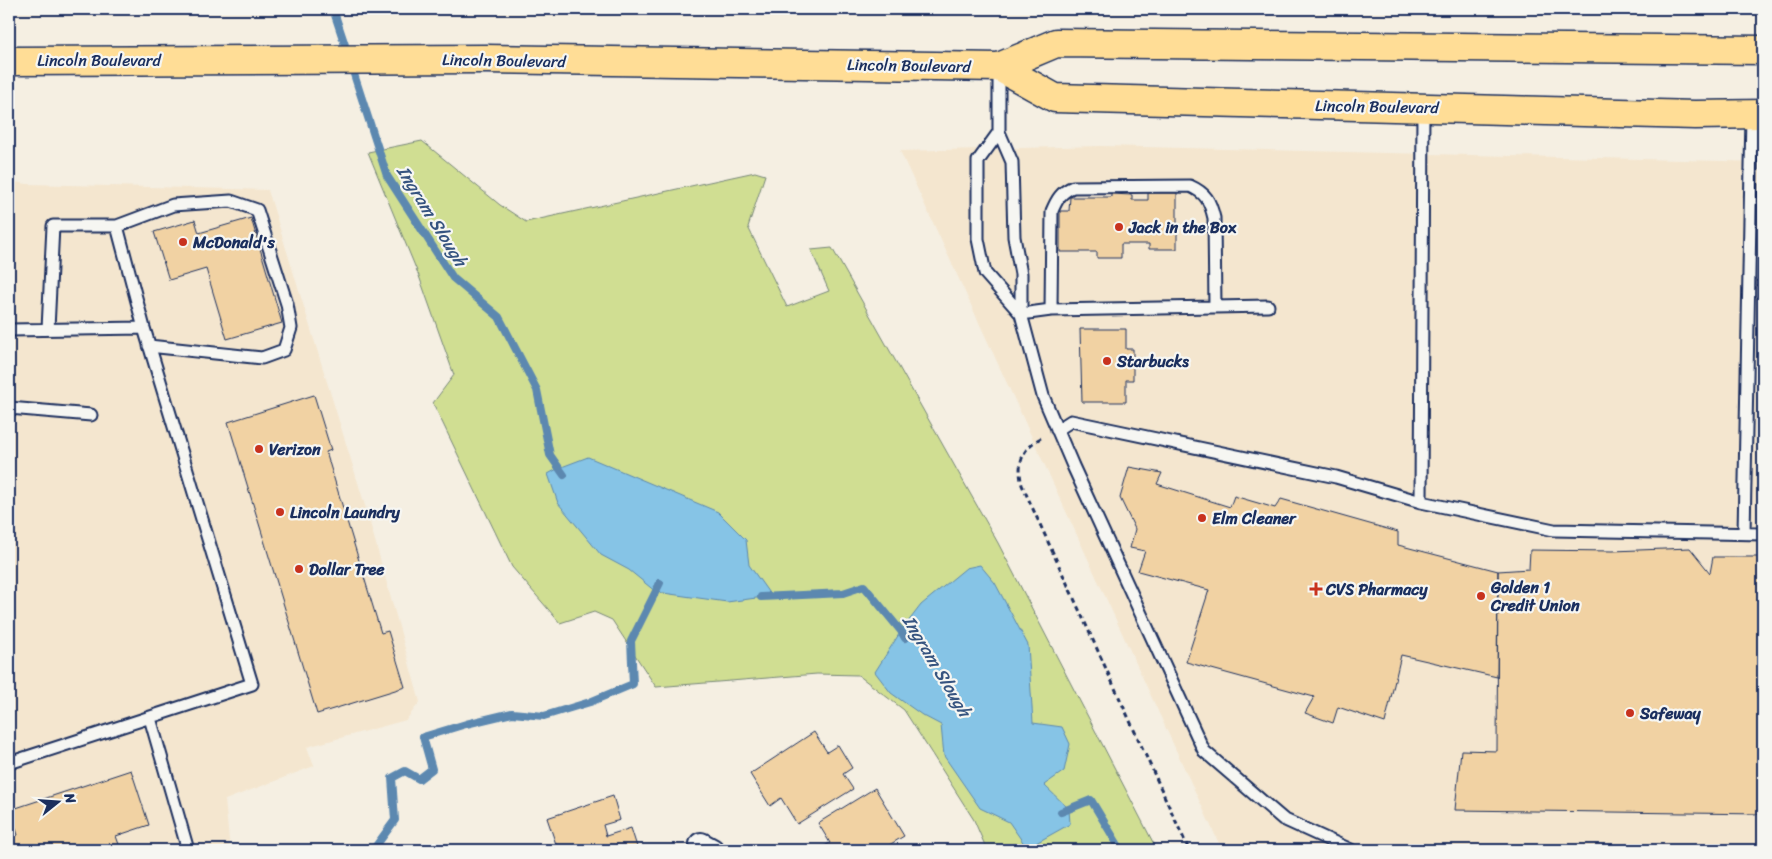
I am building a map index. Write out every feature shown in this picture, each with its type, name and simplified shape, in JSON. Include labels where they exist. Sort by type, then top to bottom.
[{"type":"main road","name":"Lincoln Boulevard","points":[[9,60],[54,62],[246,59],[487,59],[999,67],[1056,44],[1763,50]]},
{"type":"main road","name":"Lincoln Boulevard","points":[[999,67],[1055,98],[1423,108],[1757,114]]},
{"type":"lane","points":[[999,67],[1000,132],[1012,162],[1014,237],[1020,274],[1020,314],[1043,396],[1057,430],[1204,751],[1283,819],[1351,850]]},
{"type":"lane","points":[[1421,502],[1423,108]]},
{"type":"lane","points":[[1744,533],[1757,114]]},
{"type":"lane","points":[[1000,132],[978,161],[978,240],[985,273],[1020,314]]},
{"type":"lane","points":[[1051,310],[1052,211],[1056,200],[1064,191],[1073,187],[1190,186],[1207,196],[1214,218],[1215,307]]},
{"type":"lane","points":[[48,329],[53,226],[117,226],[173,205],[231,201],[257,210],[287,304],[290,328],[284,350],[262,358],[150,346]]},
{"type":"lane","points":[[9,763],[252,684],[144,328],[117,226]]},
{"type":"lane","points":[[1020,314],[1051,310],[1268,306]]},
{"type":"lane","points":[[9,330],[144,328]]},
{"type":"lane","points":[[9,408],[91,415]]},
{"type":"lane","points":[[1057,430],[1071,421],[1336,477],[1421,502],[1554,530],[1763,534]]},
{"type":"lane","points":[[150,718],[188,850]]},
{"type":"path","points":[[1057,430],[1034,442],[1025,452],[1020,463],[1019,473],[1022,485],[1189,850]]},
{"type":"shaded area","points":[[1101,146],[1763,162],[1763,850],[1222,850],[900,151]]},
{"type":"shaded area","points":[[9,181],[27,184],[268,190],[367,512],[420,702],[406,720],[307,747],[314,766],[225,800],[230,850],[9,850]]},
{"type":"green space","points":[[422,141],[500,205],[526,222],[755,172],[765,175],[748,227],[787,307],[829,291],[811,250],[832,248],[998,543],[1157,850],[987,850],[974,820],[904,710],[858,675],[817,674],[656,687],[612,620],[594,612],[560,623],[512,567],[433,403],[454,375],[419,276],[368,152]]},
{"type":"water","points":[[588,457],[718,512],[746,540],[749,565],[771,596],[727,602],[656,592],[629,570],[601,555],[558,503],[548,474]]},
{"type":"water","points":[[980,565],[995,583],[1028,645],[1033,723],[1062,727],[1070,744],[1064,771],[1044,785],[1069,809],[1070,824],[1027,848],[1009,822],[980,808],[944,756],[941,725],[922,715],[891,693],[875,672],[901,631],[921,605],[966,568]]},
{"type":"building","name":"Jack in the Box","points":[[1148,193],[1177,193],[1177,249],[1149,249],[1149,244],[1121,244],[1121,258],[1097,258],[1097,252],[1060,252],[1060,211],[1069,211],[1070,197],[1111,197],[1111,194],[1132,195],[1132,200],[1148,200]]},
{"type":"building","points":[[251,218],[282,323],[227,339],[206,269],[169,280],[154,232],[195,220],[199,233]]},
{"type":"building","name":"Starbucks","points":[[1080,329],[1126,329],[1126,349],[1133,349],[1133,380],[1126,380],[1126,402],[1082,402]]},
{"type":"building","points":[[314,395],[331,450],[326,452],[381,633],[388,631],[405,687],[317,714],[228,422]]},
{"type":"building","points":[[1129,467],[1162,473],[1157,484],[1230,507],[1234,496],[1275,508],[1281,499],[1398,532],[1398,545],[1498,571],[1497,677],[1401,655],[1385,723],[1338,707],[1333,723],[1305,713],[1314,697],[1186,662],[1209,590],[1138,571],[1145,551],[1130,548],[1135,529],[1120,498]]},
{"type":"building","name":"Safeway","points":[[1690,548],[1710,573],[1713,557],[1763,557],[1763,814],[1455,810],[1461,750],[1497,751],[1498,571],[1529,569],[1530,550],[1613,551]]},
{"type":"building","points":[[814,732],[827,752],[838,745],[852,768],[843,774],[853,789],[797,824],[781,798],[770,806],[750,774]]},
{"type":"building","points":[[131,770],[149,825],[116,836],[121,850],[9,850],[9,838],[18,835],[10,810]]},
{"type":"building","points":[[875,788],[904,836],[881,850],[817,850],[830,843],[818,823]]},
{"type":"building","points":[[613,796],[620,820],[603,825],[606,836],[631,828],[638,850],[558,850],[547,818]]},
{"type":"waterway","name":"Ingram Slough","points":[[333,9],[348,54]]},
{"type":"waterway","name":"Ingram Slough","points":[[351,65],[387,176],[453,278],[499,317],[537,390],[550,455],[564,475]]},
{"type":"waterway","name":"Ingram Slough","points":[[373,850],[395,820],[392,778],[405,771],[419,779],[432,769],[423,737],[512,713],[544,716],[590,702],[633,684],[631,641],[660,583]]},
{"type":"waterway","name":"Ingram Slough","points":[[761,597],[843,593],[864,586],[905,638]]},
{"type":"waterway","name":"Ingram Slough","points":[[1061,812],[1091,800],[1121,850]]},
{"type":"place","name":"Jack in the Box","points":[[1119,227]]},
{"type":"place","name":"McDonald's","points":[[183,242]]},
{"type":"place","name":"Starbucks","points":[[1107,361]]},
{"type":"place","name":"Verizon","points":[[259,449]]},
{"type":"place","name":"Lincoln Laundry","points":[[280,512]]},
{"type":"place","name":"Elm Cleaner","points":[[1202,518]]},
{"type":"place","name":"Dollar Tree","points":[[299,569]]},
{"type":"place","name":"CVS Pharmacy","points":[[1316,589]]},
{"type":"place","name":"Golden 1 Credit Union","points":[[1481,596]]},
{"type":"place","name":"Safeway","points":[[1630,713]]}]
